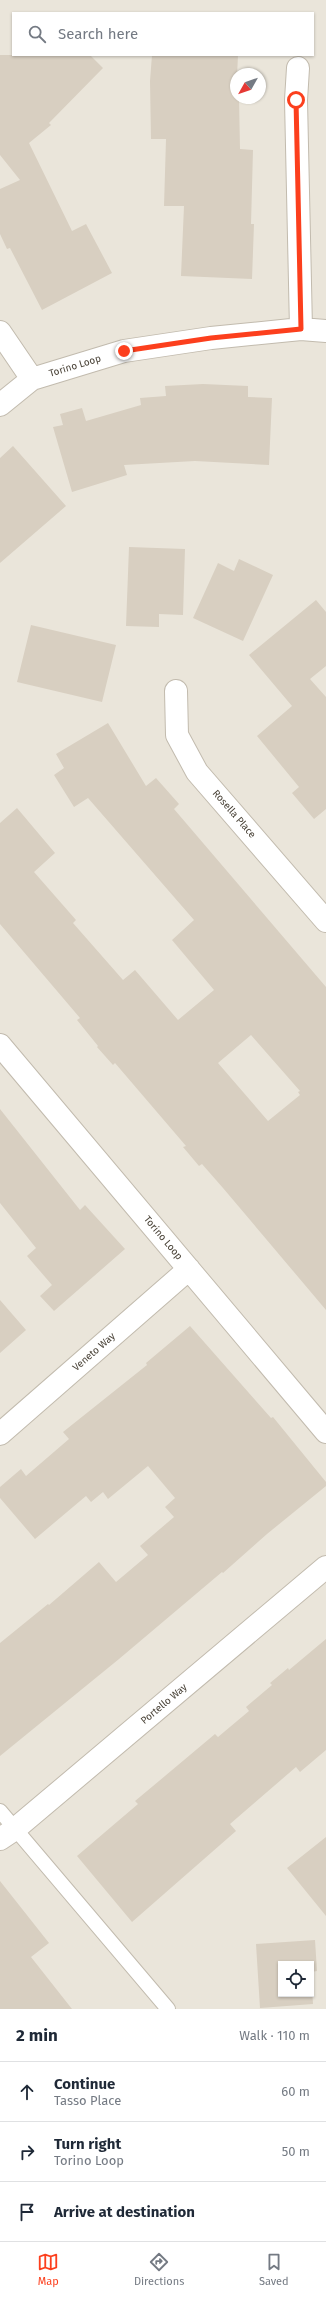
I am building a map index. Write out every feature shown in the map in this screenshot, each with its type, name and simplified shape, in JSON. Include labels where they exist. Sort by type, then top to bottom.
[{"type":"street","points":[[298,68],[296,100],[301,329]]},
{"type":"street","name":"Torino Loop","points":[[0,405],[32,379],[124,351],[211,338],[301,329],[326,331]]},
{"type":"street","points":[[0,332],[32,379]]},
{"type":"street","name":"Rosella Place","points":[[176,692],[177,735],[197,772],[326,921]]},
{"type":"street","name":"Torino Loop","points":[[0,1045],[326,1432]]},
{"type":"street","name":"Veneto Way","points":[[0,1434],[189,1269]]},
{"type":"street","name":"Portello Way","points":[[7,1834],[326,1567]]},
{"type":"lane","points":[[0,1811],[7,1834],[168,2009]]},
{"type":"shaded area","points":[[0,0],[326,0],[326,2009],[0,2009]]},
{"type":"building","points":[[0,55],[91,56],[103,68],[49,123],[51,125],[29,143],[72,231],[86,224],[112,273],[42,310],[10,248],[7,249],[0,234],[0,189],[20,180],[0,155]]},
{"type":"building","points":[[152,56],[238,56],[237,68],[230,68],[230,104],[239,104],[240,149],[253,150],[251,224],[254,224],[252,279],[181,276],[184,206],[164,206],[166,139],[151,139],[150,81]]},
{"type":"building","points":[[203,384],[248,386],[248,397],[272,398],[269,465],[195,461],[124,465],[127,475],[72,492],[53,427],[63,425],[60,414],[82,408],[86,421],[141,405],[140,398],[166,396],[165,386]]},
{"type":"building","points":[[13,446],[66,506],[0,563],[0,458]]},
{"type":"building","points":[[129,547],[185,549],[183,615],[159,614],[159,627],[126,626]]},
{"type":"building","points":[[239,559],[273,575],[243,641],[193,618],[218,563],[234,571]]},
{"type":"building","points":[[316,600],[326,612],[326,666],[310,679],[326,697],[326,809],[314,819],[292,793],[299,787],[257,736],[292,706],[249,655]]},
{"type":"building","points":[[31,625],[116,645],[102,702],[17,682]]},
{"type":"building","points":[[108,723],[146,786],[156,778],[179,804],[174,809],[326,987],[326,1310],[202,1164],[199,1166],[183,1147],[186,1146],[115,1063],[113,1065],[97,1047],[98,1046],[77,1020],[80,1018],[0,924],[0,823],[17,808],[55,853],[34,872],[76,920],[73,923],[123,980],[135,970],[178,1020],[214,990],[172,940],[194,920],[88,798],[74,807],[54,775],[64,768],[56,754]],"holes":[[[251,1035],[300,1091],[298,1092],[300,1095],[268,1121],[218,1063]]]},
{"type":"building","points":[[0,1109],[80,1210],[85,1205],[125,1249],[54,1311],[40,1296],[52,1285],[27,1256],[36,1248],[0,1203]]},
{"type":"building","points":[[0,1300],[26,1330],[0,1353]]},
{"type":"building","points":[[190,1326],[271,1418],[273,1417],[326,1482],[326,1486],[267,1534],[223,1573],[222,1572],[119,1659],[0,1756],[0,1643],[48,1604],[49,1605],[99,1562],[116,1582],[148,1555],[140,1546],[174,1517],[165,1507],[175,1498],[148,1466],[108,1499],[103,1492],[91,1502],[86,1496],[35,1539],[0,1498],[0,1487],[21,1469],[26,1476],[69,1439],[63,1432],[147,1365],[146,1363]]},
{"type":"building","points":[[326,1639],[326,1750],[300,1772],[296,1767],[230,1824],[236,1831],[132,1922],[77,1856],[138,1804],[135,1801],[215,1734],[218,1737],[249,1711],[246,1707],[272,1685],[270,1683],[288,1668],[289,1670]]},
{"type":"building","points":[[326,1837],[326,1916],[287,1868]]},
{"type":"building","points":[[0,1881],[49,1943],[31,1957],[72,2009],[0,2009]]},
{"type":"building","points":[[315,1940],[317,1971],[314,1972],[314,1961],[278,1961],[278,1997],[313,1997],[313,2004],[260,2008],[256,1944]]},
{"type":"route","points":[[124,351],[211,338],[301,329],[296,100]]}]
